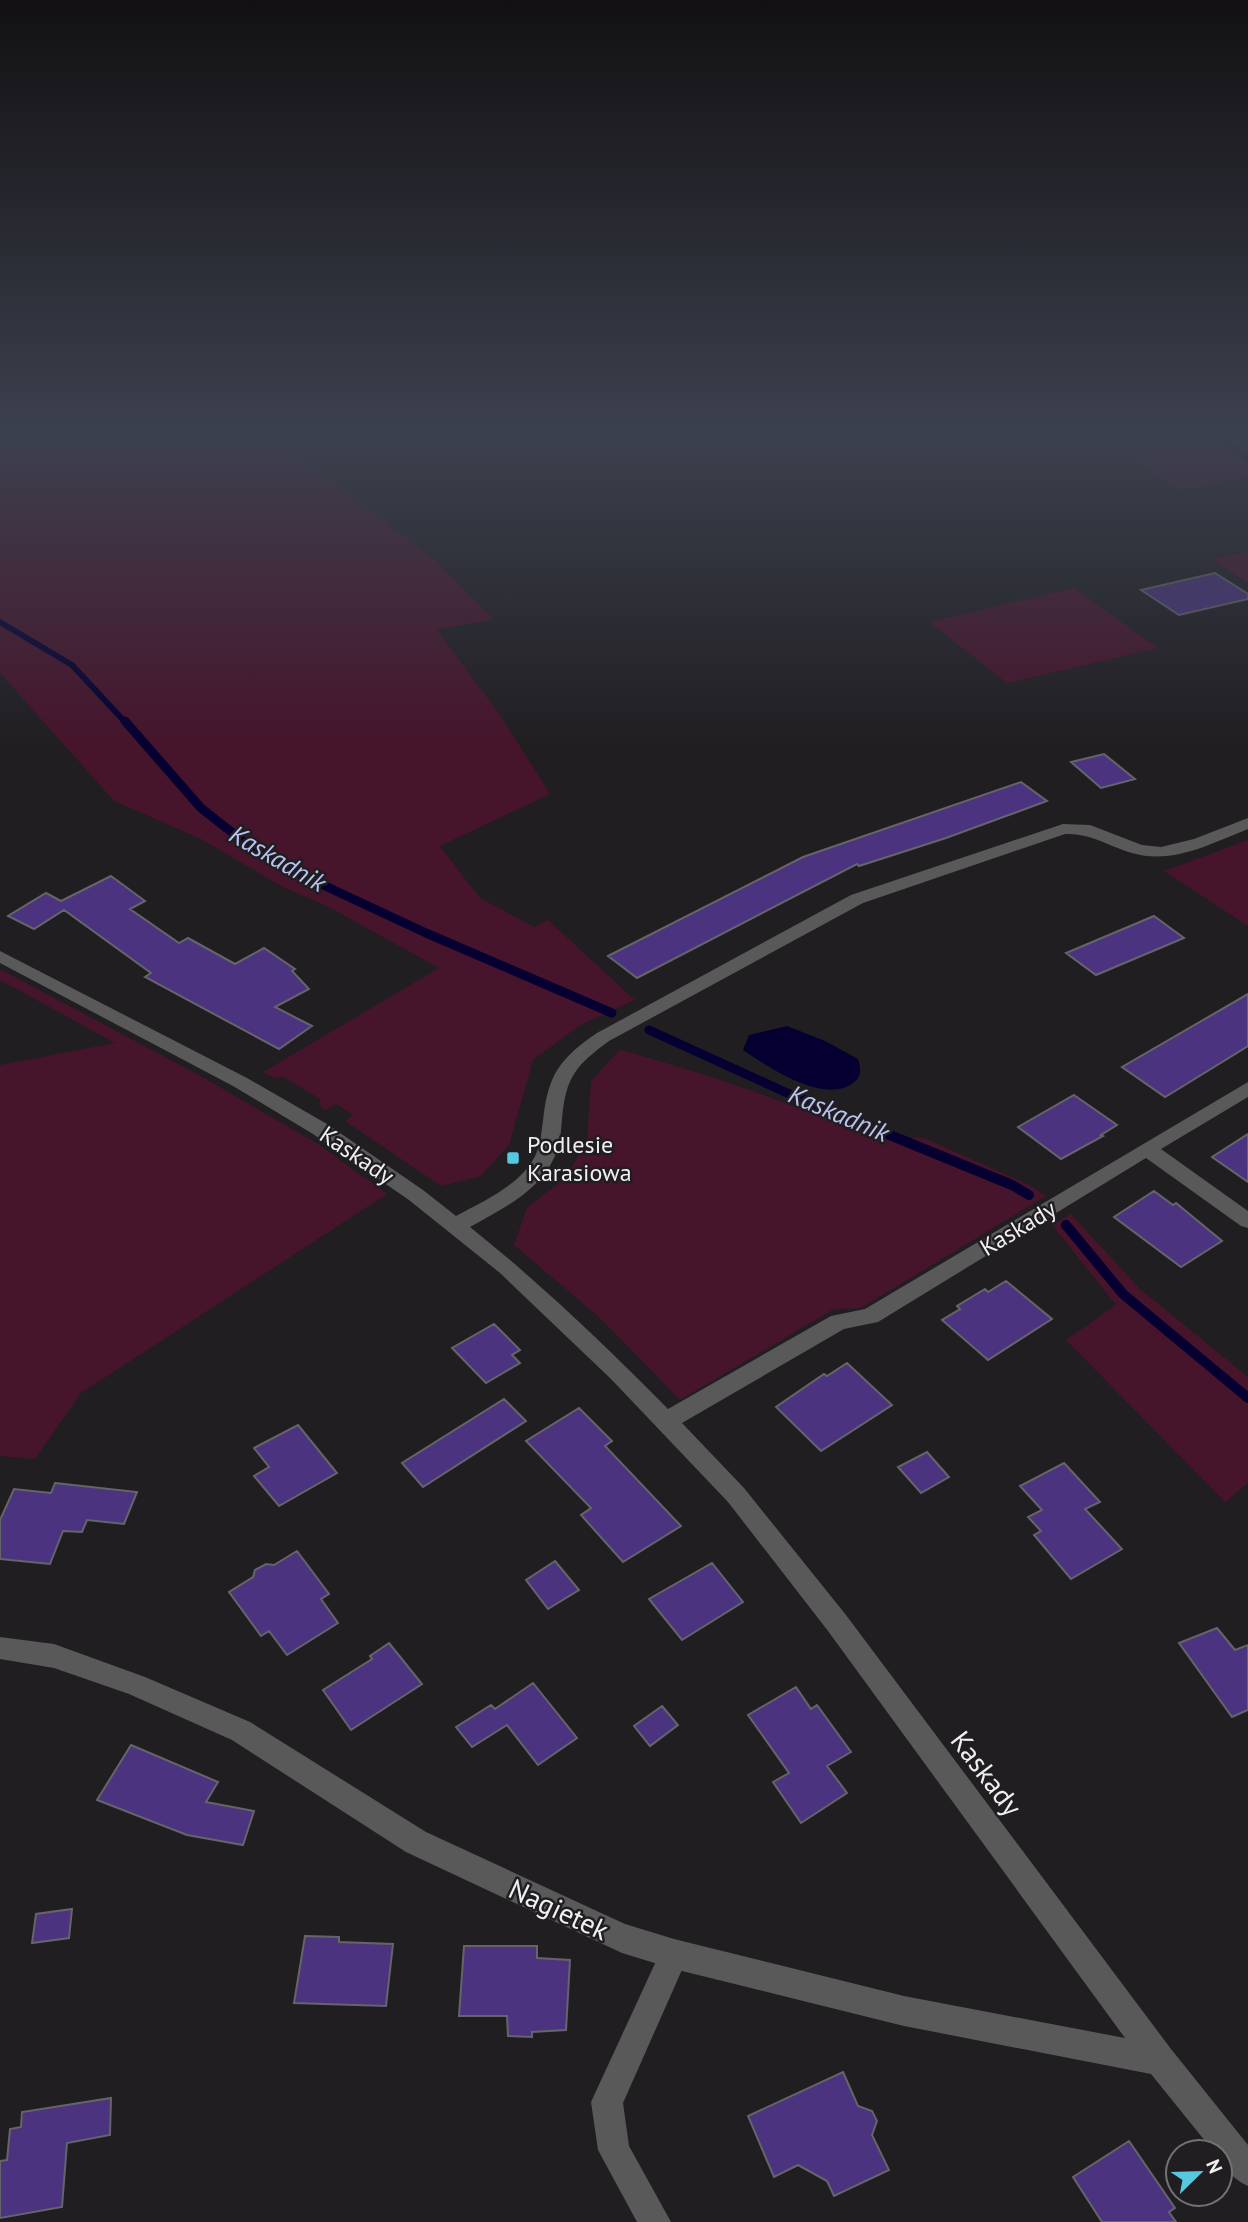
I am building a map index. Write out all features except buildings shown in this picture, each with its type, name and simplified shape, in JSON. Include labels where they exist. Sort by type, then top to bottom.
[{"type":"street","points":[[455,1226],[523,1184],[539,1167],[549,1150],[556,1091],[563,1072],[574,1059],[603,1037],[857,899],[1063,829],[1098,830],[1139,849],[1160,853],[1248,823]]},
{"type":"street","name":"Kaskady","points":[[0,956],[240,1082],[320,1129],[416,1195],[513,1273],[620,1373],[736,1495],[837,1623],[1160,2060],[1248,2170]]},
{"type":"street","name":"Kaskady","points":[[666,1421],[839,1322],[870,1316],[1248,1088]]},
{"type":"street","points":[[1148,1150],[1248,1222]]},
{"type":"street","name":"Nagietek","points":[[0,1648],[65,1660],[136,1685],[241,1731],[416,1842],[622,1938],[674,1954],[904,2011],[1160,2060]]},
{"type":"street","points":[[655,2222],[614,2150],[607,2102],[674,1954]]},
{"type":"shaded area","points":[[0,540],[408,540],[435,560],[493,619],[437,630],[500,715],[550,794],[440,846],[480,898],[534,927],[548,920],[635,1000],[582,1024],[533,1060],[509,1145],[481,1176],[441,1186],[345,1121],[353,1115],[336,1104],[326,1110],[321,1108],[320,1099],[283,1077],[274,1078],[263,1072],[439,968],[325,905],[283,887],[201,839],[114,801],[0,673]]},
{"type":"shaded area","points":[[1248,552],[1248,583],[1212,559]]},
{"type":"shaded area","points":[[1074,588],[1158,648],[1007,683],[929,622]]},
{"type":"shaded area","points":[[1248,840],[1248,926],[1164,871]]},
{"type":"shaded area","points":[[0,969],[197,1074],[318,1144],[387,1194],[81,1393],[35,1459],[0,1456],[0,1065],[115,1043],[0,980]]},
{"type":"shaded area","points":[[787,1026],[825,1041],[858,1059],[858,1078],[841,1089],[812,1087],[781,1074],[743,1050],[749,1035]]},
{"type":"shaded area","points":[[620,1049],[712,1077],[885,1138],[924,1138],[1027,1184],[1046,1196],[861,1308],[834,1309],[680,1400],[599,1317],[514,1245],[527,1207],[567,1177],[587,1138],[591,1081]]},
{"type":"shaded area","points":[[1071,1214],[1140,1289],[1248,1377],[1248,1483],[1225,1502],[1066,1340],[1116,1305],[1052,1225]]},
{"type":"waterway","name":"Kaskadnik","points":[[0,622],[72,665],[126,723]]},
{"type":"waterway","name":"Kaskadnik","points":[[125,721],[201,808],[253,849],[426,933],[612,1013]]},
{"type":"waterway","name":"Kaskadnik","points":[[649,1030],[796,1097]]},
{"type":"waterway","name":"Kaskadnik","points":[[792,1095],[1012,1185],[1029,1195]]},
{"type":"waterway","name":"Kaskadnik","points":[[1066,1225],[1123,1294],[1248,1398]]},
{"type":"place","name":"Podlesie Karasiowa","points":[[513,1158]]}]
